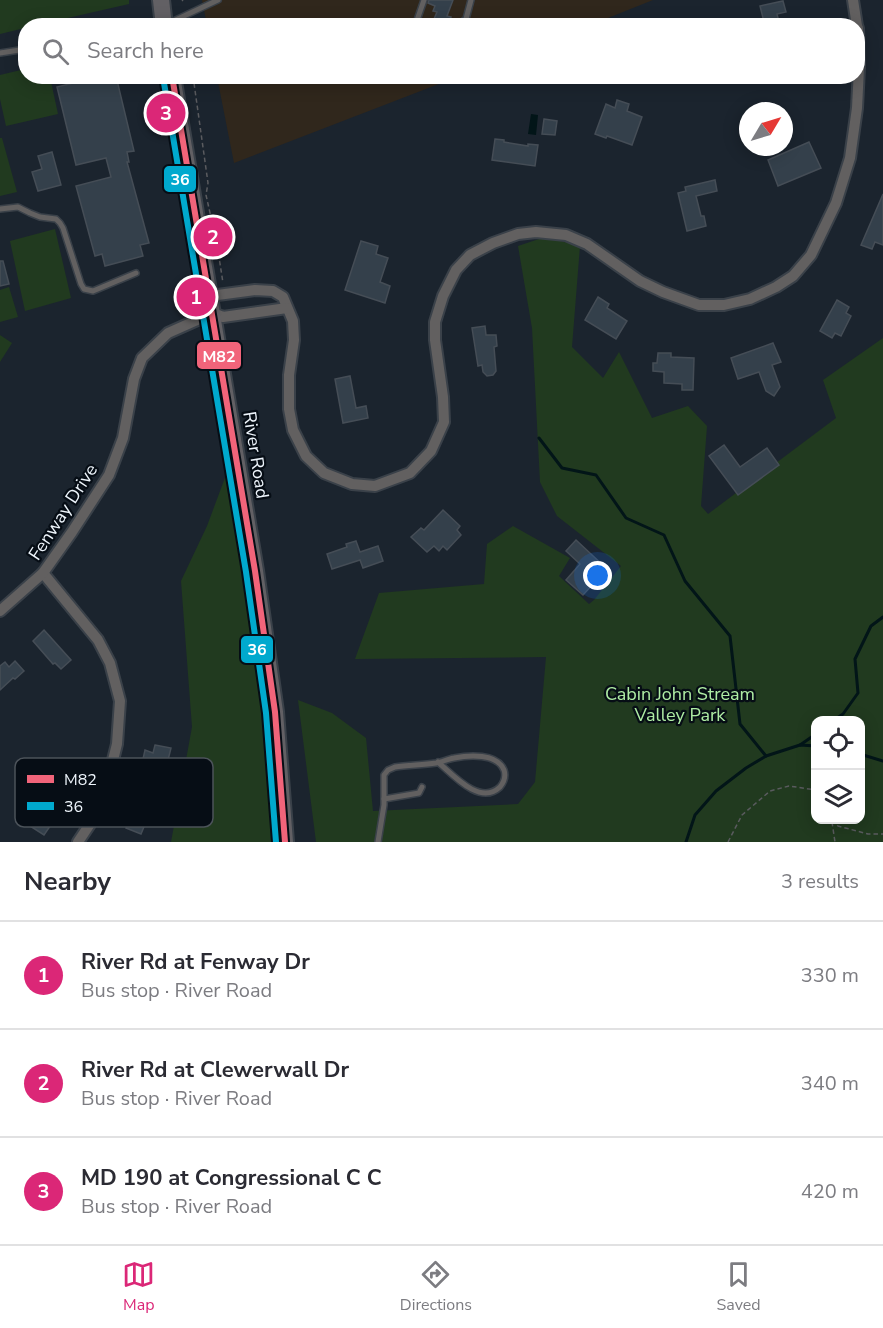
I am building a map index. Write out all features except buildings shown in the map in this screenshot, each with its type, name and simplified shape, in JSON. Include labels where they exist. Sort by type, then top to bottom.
[{"type":"main road","points":[[160,0],[163,18]]},
{"type":"main road","name":"River Road","points":[[174,84],[217,295],[213,313],[255,571],[273,700],[285,842]]},
{"type":"street","points":[[853,0],[856,18]]},
{"type":"street","points":[[217,295],[255,290],[273,291],[283,297],[293,321],[294,340],[289,375],[289,409],[293,430],[306,456],[324,473],[351,484],[375,486],[410,473],[431,451],[444,422],[435,322],[443,296],[456,270],[470,255],[518,234],[536,232],[566,235],[587,244],[640,282],[699,305],[724,305],[750,299],[793,276],[812,255],[836,203],[850,158],[858,84]]},
{"type":"street","points":[[213,313],[223,317],[287,308]]},
{"type":"street","name":"Fenway Drive","points":[[0,611],[43,573],[109,475],[123,438],[134,379],[142,358],[168,333],[213,313]]},
{"type":"street","points":[[43,573],[98,640],[110,663],[120,701],[117,744],[114,758]]},
{"type":"street","points":[[78,842],[88,827]]},
{"type":"lane","points":[[179,18],[218,0]]},
{"type":"lane","points":[[418,18],[424,0]]},
{"type":"lane","points":[[466,18],[471,0]]},
{"type":"lane","points":[[0,52],[18,50]]},
{"type":"lane","points":[[0,209],[18,207],[40,217],[56,219],[63,228],[84,289],[93,291],[136,273]]},
{"type":"lane","points":[[378,842],[384,805],[384,775],[388,770],[468,756],[497,761],[504,769],[505,776],[498,789],[483,794],[460,781],[438,762]]},
{"type":"lane","points":[[384,799],[419,793],[422,787]]},
{"type":"path","points":[[194,84],[208,183],[207,195],[217,244],[217,295]]},
{"type":"path","points":[[728,842],[742,815],[770,792],[789,786],[811,789]]},
{"type":"path","points":[[833,824],[835,842]]},
{"type":"path","points":[[836,824],[868,834],[883,834]]},
{"type":"shaded area","points":[[202,0],[653,0],[608,18],[206,18]]},
{"type":"shaded area","points":[[219,84],[439,84],[234,163]]},
{"type":"shaded area","points":[[531,114],[538,115],[536,135],[528,134]]},
{"type":"green space","points":[[0,0],[129,0],[129,4],[68,18],[18,18],[18,30],[0,34]]},
{"type":"green space","points":[[18,71],[18,84],[52,84],[58,114],[6,126],[0,99],[0,75]]},
{"type":"green space","points":[[0,138],[2,138],[17,192],[0,196]]},
{"type":"green space","points":[[55,229],[71,298],[25,311],[10,241]]},
{"type":"green space","name":"Cabin John Stream Valley Park","points":[[545,237],[580,246],[572,347],[603,378],[619,352],[652,418],[688,406],[707,426],[701,506],[708,514],[836,418],[823,380],[883,338],[883,842],[316,842],[298,700],[332,713],[366,738],[373,811],[518,804],[535,782],[546,657],[355,659],[379,593],[484,584],[487,544],[513,526],[570,558],[559,576],[589,604],[621,566],[557,516],[540,482],[532,328],[518,246]]},
{"type":"green space","points":[[9,287],[18,317],[0,322],[0,290]]},
{"type":"green space","points":[[0,335],[12,343],[0,362]]},
{"type":"green space","points":[[229,467],[255,571],[285,842],[171,842],[174,827],[213,827],[213,758],[186,758],[192,727],[181,581],[207,526]]},
{"type":"waterway","points":[[539,438],[562,468],[596,475],[626,518],[664,535],[685,581],[730,636],[740,724],[766,756]]},
{"type":"waterway","points":[[840,716],[858,693],[855,659],[871,626],[883,617]]},
{"type":"waterway","points":[[800,745],[811,737]]},
{"type":"waterway","points":[[686,842],[695,815],[716,791],[766,756],[800,745],[811,746]]},
{"type":"waterway","points":[[865,756],[883,761]]},
{"type":"transit line","name":"36","points":[[164,84],[246,572],[266,713],[276,842]]},
{"type":"transit line","name":"M82","points":[[173,84],[255,571],[275,712],[285,842]]},
{"type":"place","name":"MD 190 at Congressional C C","points":[[166,113]]},
{"type":"place","name":"River Rd at Clewerwall Dr","points":[[213,237]]},
{"type":"place","name":"River Rd at Fenway Dr","points":[[196,297]]}]
